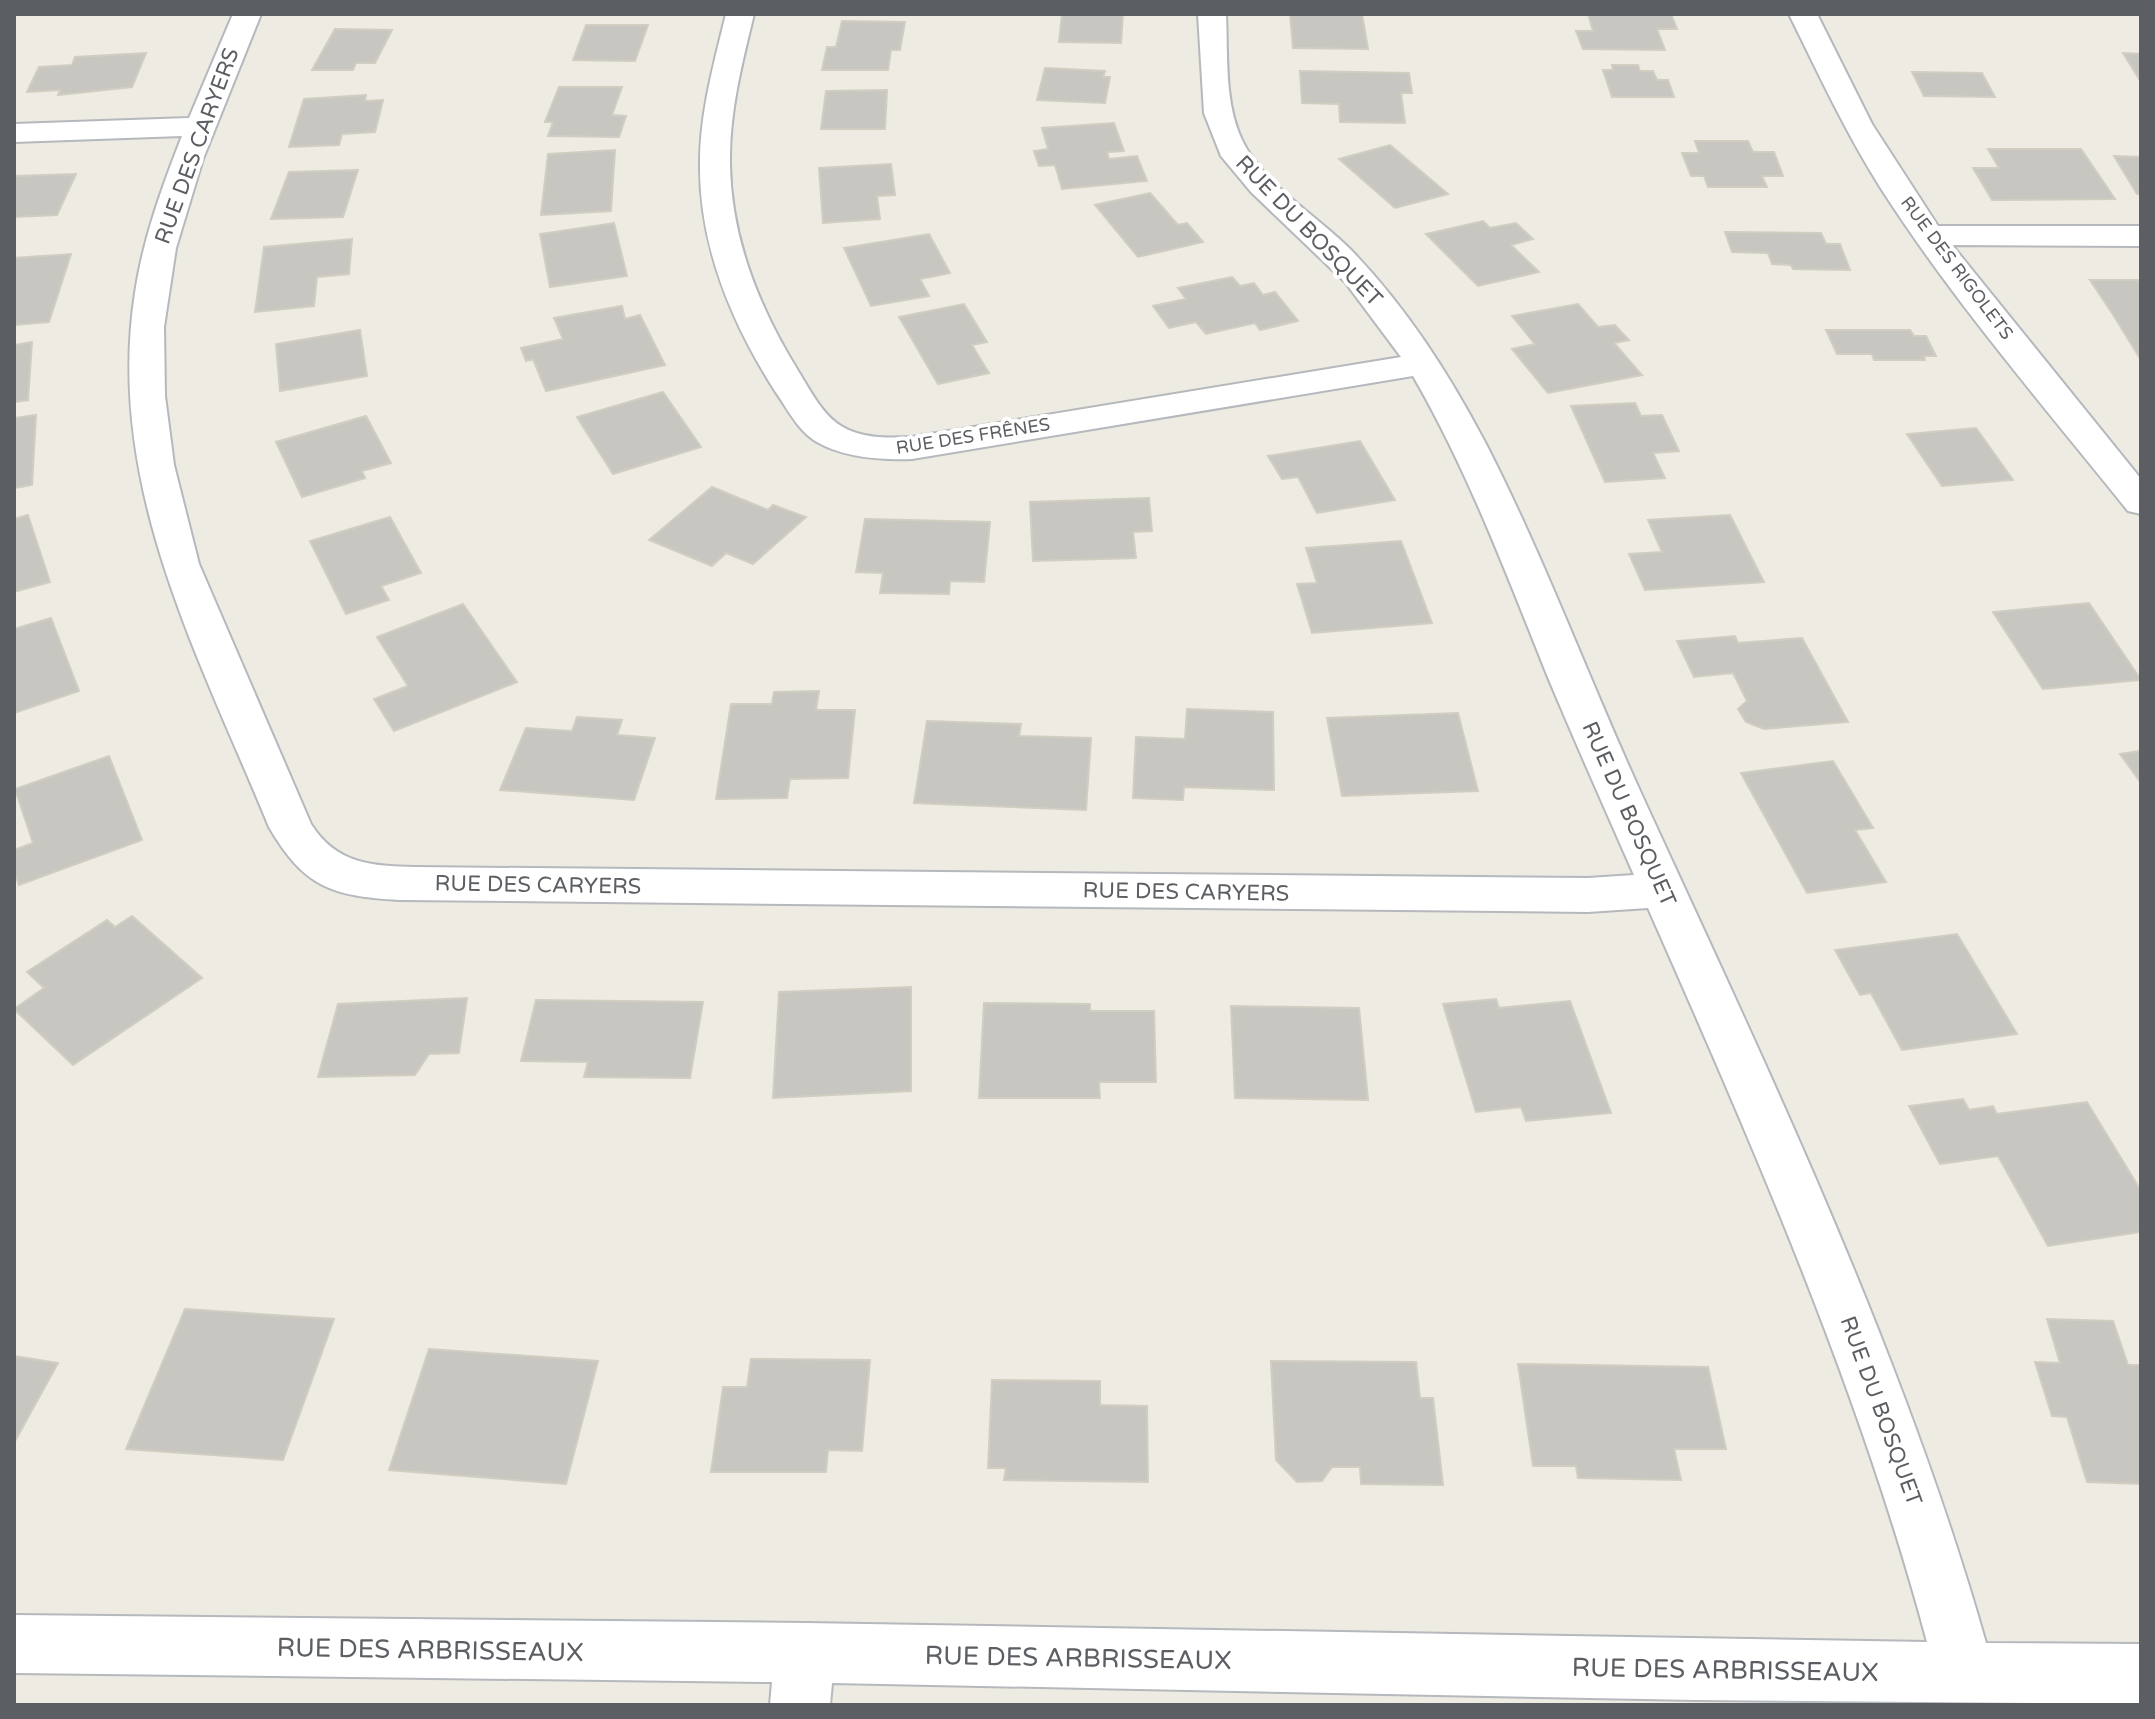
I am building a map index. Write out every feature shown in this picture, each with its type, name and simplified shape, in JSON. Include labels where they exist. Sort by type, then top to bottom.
[{"type":"street","name":"RUE DES CARYERS","points":[[247,14],[175,195],[151,296],[147,369],[157,472],[169,530],[180,564],[291,827],[308,854],[325,867],[366,880],[430,884],[1572,895],[1663,890]]},
{"type":"street","name":"RUE DES FRÊNES","points":[[740,14],[716,124],[716,195],[724,252],[747,310],[769,353],[806,409],[828,433],[866,447],[912,448],[1424,364]]},
{"type":"street","name":"RUE DU BOSQUET","points":[[1212,14],[1220,119],[1235,155],[1340,258],[1392,318],[1424,364],[1470,450],[1515,545],[1582,709],[1795,1192],[1873,1381],[1946,1600],[1965,1673]]},
{"type":"street","name":"RUE DES RIGOLETS","points":[[1803,14],[1865,137],[1930,235],[2141,503]]},
{"type":"street","points":[[14,133],[200,127]]},
{"type":"street","points":[[1930,235],[2141,236]]},
{"type":"street","name":"RUE DES ARBRISSEAUX","points":[[14,1644],[802,1679],[2141,1674]]},
{"type":"building","points":[[1062,14],[1123,14],[1121,43],[1059,42]]},
{"type":"building","points":[[1290,14],[1362,14],[1368,49],[1293,48]]},
{"type":"building","points":[[1588,14],[1671,14],[1677,29],[1657,29],[1665,50],[1583,49],[1576,31],[1593,31]]},
{"type":"building","points":[[842,21],[905,22],[900,50],[891,50],[888,70],[822,70],[827,47],[836,47]]},
{"type":"building","points":[[586,25],[648,25],[635,61],[573,60]]},
{"type":"building","points":[[335,29],[392,30],[375,63],[356,63],[353,70],[312,70]]},
{"type":"building","points":[[146,53],[132,87],[58,95],[60,90],[27,92],[39,67],[72,65],[75,57]]},
{"type":"building","points":[[2123,53],[2141,54],[2141,82]]},
{"type":"building","points":[[1612,65],[1638,65],[1640,71],[1653,71],[1657,80],[1668,80],[1674,97],[1612,97],[1603,70],[1613,70]]},
{"type":"building","points":[[1045,68],[1105,71],[1103,77],[1110,77],[1105,103],[1037,100]]},
{"type":"building","points":[[1300,71],[1409,73],[1412,93],[1401,93],[1405,123],[1340,122],[1339,104],[1302,103]]},
{"type":"building","points":[[1912,72],[1982,73],[1995,97],[1924,96]]},
{"type":"building","points":[[559,87],[622,87],[612,115],[626,116],[619,137],[548,136],[553,122],[545,122]]},
{"type":"building","points":[[887,90],[885,129],[821,129],[826,91]]},
{"type":"building","points":[[366,95],[365,101],[383,100],[375,132],[342,134],[339,145],[289,147],[304,99]]},
{"type":"building","points":[[1114,123],[1124,151],[1107,152],[1109,159],[1137,156],[1147,181],[1062,189],[1055,165],[1039,166],[1034,151],[1048,149],[1042,128]]},
{"type":"building","points":[[1695,141],[1748,141],[1753,152],[1774,152],[1783,176],[1762,176],[1767,187],[1708,187],[1704,176],[1691,176],[1682,153],[1699,153]]},
{"type":"building","points":[[1390,145],[1448,194],[1395,208],[1339,159]]},
{"type":"building","points":[[1988,149],[2081,149],[2115,199],[1992,200],[1973,168],[1999,168]]},
{"type":"building","points":[[615,150],[611,211],[541,215],[548,154]]},
{"type":"building","points":[[2114,156],[2141,157],[2141,194],[2137,194]]},
{"type":"building","points":[[891,164],[895,195],[877,196],[880,219],[823,223],[819,168]]},
{"type":"building","points":[[358,170],[343,217],[271,219],[289,172]]},
{"type":"building","points":[[76,174],[57,215],[14,217],[14,176]]},
{"type":"building","points":[[1150,193],[1178,225],[1187,223],[1203,242],[1138,257],[1095,205]]},
{"type":"building","points":[[1483,221],[1490,228],[1516,223],[1533,239],[1511,245],[1539,272],[1478,286],[1426,234]]},
{"type":"building","points":[[614,223],[627,276],[550,287],[540,234]]},
{"type":"building","points":[[1725,232],[1821,233],[1826,244],[1840,244],[1850,270],[1793,269],[1791,265],[1772,264],[1768,253],[1732,252]]},
{"type":"building","points":[[929,234],[950,273],[920,279],[929,296],[871,306],[844,248]]},
{"type":"building","points":[[352,239],[349,274],[317,277],[314,306],[255,312],[264,247]]},
{"type":"building","points":[[71,254],[49,322],[14,325],[14,258]]},
{"type":"building","points":[[1232,277],[1240,286],[1254,283],[1263,295],[1275,292],[1298,321],[1260,330],[1255,323],[1206,334],[1196,322],[1169,328],[1153,306],[1186,299],[1178,288]]},
{"type":"building","points":[[2090,280],[2141,280],[2141,360],[2112,313]]},
{"type":"building","points":[[964,304],[987,342],[972,345],[989,373],[938,384],[899,317]]},
{"type":"building","points":[[1578,304],[1598,327],[1615,325],[1629,340],[1614,343],[1642,375],[1548,393],[1512,349],[1535,344],[1512,316]]},
{"type":"building","points":[[622,306],[625,319],[640,315],[665,365],[546,391],[533,359],[526,361],[521,348],[563,339],[554,318]]},
{"type":"building","points":[[360,330],[367,376],[280,391],[276,344]]},
{"type":"building","points":[[1826,330],[1910,330],[1914,336],[1926,336],[1936,356],[1924,356],[1925,360],[1874,360],[1872,354],[1837,354]]},
{"type":"building","points":[[32,342],[28,400],[14,402],[14,345]]},
{"type":"building","points":[[663,392],[701,447],[613,474],[577,417]]},
{"type":"building","points":[[1635,403],[1641,416],[1662,415],[1679,451],[1653,453],[1665,478],[1605,482],[1571,406]]},
{"type":"building","points":[[36,415],[32,485],[14,488],[14,418]]},
{"type":"building","points":[[366,416],[391,463],[362,471],[365,478],[302,497],[276,442]]},
{"type":"building","points":[[1976,428],[2013,480],[1942,486],[1907,434]]},
{"type":"building","points":[[1360,441],[1395,500],[1317,513],[1298,477],[1282,479],[1268,456]]},
{"type":"building","points":[[712,487],[768,510],[773,505],[806,517],[753,564],[726,553],[712,566],[649,540]]},
{"type":"building","points":[[1149,498],[1152,531],[1133,532],[1136,558],[1033,561],[1030,502]]},
{"type":"building","points":[[28,515],[50,582],[14,592],[14,519]]},
{"type":"building","points":[[1730,515],[1764,582],[1645,590],[1629,554],[1662,552],[1648,520]]},
{"type":"building","points":[[390,517],[421,573],[381,586],[389,600],[346,614],[310,541]]},
{"type":"building","points":[[865,519],[990,522],[984,582],[950,581],[949,594],[880,593],[883,573],[856,572]]},
{"type":"building","points":[[1401,541],[1432,623],[1312,633],[1297,584],[1317,583],[1306,548]]},
{"type":"building","points":[[2089,603],[2141,680],[2043,689],[1993,612]]},
{"type":"building","points":[[463,604],[517,682],[394,731],[374,699],[408,686],[377,637]]},
{"type":"building","points":[[51,618],[79,691],[14,713],[14,629]]},
{"type":"building","points":[[1735,636],[1738,643],[1802,638],[1848,722],[1764,729],[1746,722],[1738,709],[1747,701],[1733,673],[1694,677],[1677,641]]},
{"type":"building","points":[[819,691],[816,710],[855,710],[848,778],[790,779],[787,798],[716,799],[731,704],[772,704],[774,692]]},
{"type":"building","points":[[1187,709],[1273,712],[1274,790],[1184,787],[1183,800],[1133,798],[1136,737],[1185,739]]},
{"type":"building","points":[[1458,713],[1478,791],[1342,796],[1327,718]]},
{"type":"building","points":[[577,717],[622,720],[617,735],[655,738],[634,800],[500,790],[526,728],[572,731]]},
{"type":"building","points":[[927,721],[1021,724],[1019,736],[1091,738],[1086,810],[914,803]]},
{"type":"building","points":[[2141,751],[2141,783],[2120,754]]},
{"type":"building","points":[[109,756],[142,840],[19,885],[14,871],[14,850],[33,843],[15,789]]},
{"type":"building","points":[[1833,761],[1873,828],[1855,830],[1886,882],[1807,893],[1741,773]]},
{"type":"building","points":[[132,916],[202,978],[73,1065],[14,1009],[44,988],[27,972],[107,920],[115,927]]},
{"type":"building","points":[[1957,934],[2017,1034],[1902,1050],[1871,993],[1860,995],[1835,950]]},
{"type":"building","points":[[911,987],[911,1091],[773,1098],[779,992]]},
{"type":"building","points":[[467,998],[459,1053],[429,1054],[415,1075],[318,1077],[338,1004]]},
{"type":"building","points":[[1496,999],[1499,1008],[1570,1001],[1611,1113],[1526,1121],[1521,1107],[1476,1112],[1443,1004]]},
{"type":"building","points":[[536,1000],[703,1002],[690,1078],[584,1077],[588,1062],[521,1061]]},
{"type":"building","points":[[984,1003],[1090,1004],[1090,1011],[1154,1011],[1156,1082],[1099,1082],[1100,1098],[979,1098]]},
{"type":"building","points":[[1231,1006],[1359,1008],[1368,1100],[1235,1098]]},
{"type":"building","points":[[1963,1099],[1969,1110],[1993,1106],[1997,1114],[2087,1102],[2141,1191],[2141,1232],[2048,1246],[1998,1156],[1940,1164],[1909,1106]]},
{"type":"building","points":[[185,1309],[334,1319],[283,1460],[126,1449]]},
{"type":"building","points":[[2047,1319],[2113,1321],[2128,1365],[2141,1365],[2141,1484],[2087,1482],[2067,1417],[2052,1416],[2035,1362],[2060,1363]]},
{"type":"building","points":[[429,1349],[598,1361],[566,1484],[389,1470]]},
{"type":"building","points":[[14,1356],[58,1363],[14,1443]]},
{"type":"building","points":[[751,1359],[870,1360],[862,1451],[828,1450],[826,1472],[711,1472],[723,1387],[747,1387]]},
{"type":"building","points":[[1271,1361],[1416,1362],[1420,1398],[1433,1398],[1443,1485],[1361,1484],[1360,1467],[1332,1467],[1322,1481],[1297,1482],[1276,1460]]},
{"type":"building","points":[[1518,1364],[1708,1367],[1726,1449],[1674,1449],[1681,1480],[1578,1478],[1576,1466],[1533,1466]]},
{"type":"building","points":[[992,1380],[1100,1381],[1100,1405],[1147,1406],[1148,1482],[1004,1480],[1006,1468],[988,1468]]}]
